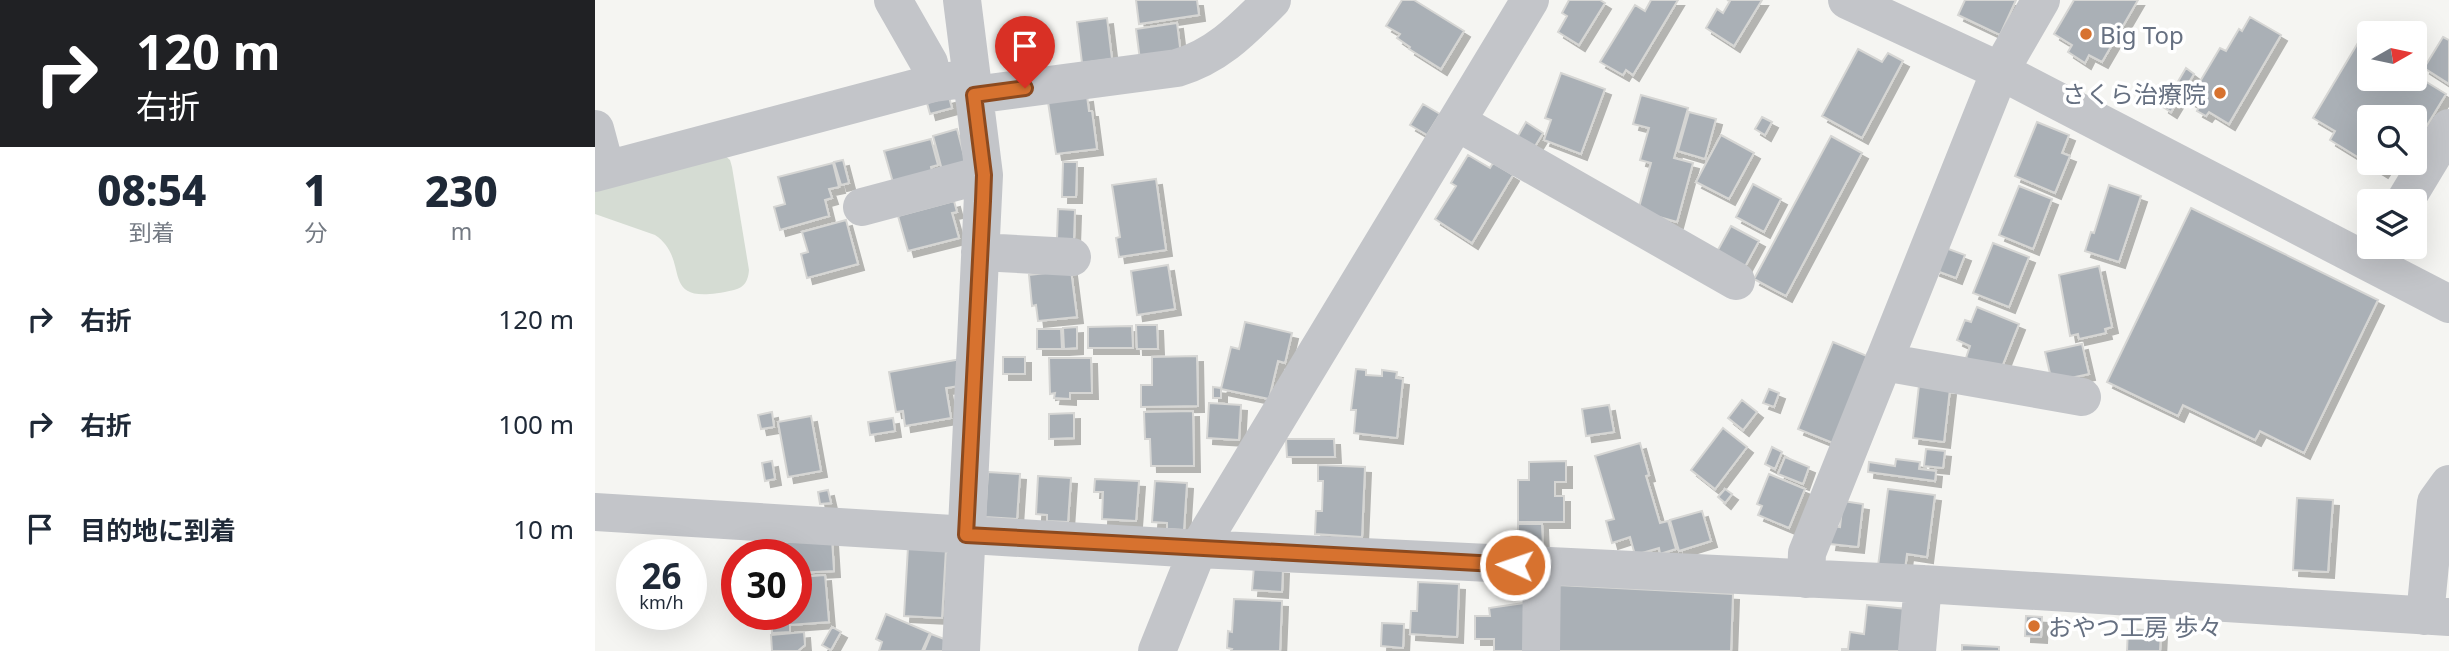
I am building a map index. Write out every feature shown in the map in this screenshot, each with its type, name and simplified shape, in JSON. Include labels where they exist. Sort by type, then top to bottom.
[{"type":"street","points":[[893,0],[929,63],[934,83]]},
{"type":"street","points":[[961,651],[983,179],[962,0]]},
{"type":"street","points":[[595,129],[601,172],[934,83],[973,86],[1177,68],[1195,63],[1227,44],[1272,0]]},
{"type":"street","points":[[1157,651],[1198,549],[1530,0]]},
{"type":"street","points":[[1847,0],[2000,71],[2357,247]]},
{"type":"street","points":[[1805,579],[1807,553],[2000,71],[2041,0]]},
{"type":"street","points":[[1457,122],[1736,281]]},
{"type":"street","points":[[2412,189],[2449,128]]},
{"type":"street","points":[[862,207],[967,179],[983,179]]},
{"type":"street","points":[[980,252],[1072,257]]},
{"type":"street","points":[[2380,259],[2449,304]]},
{"type":"street","points":[[1884,360],[2083,397]]},
{"type":"street","points":[[595,512],[1198,549],[1923,584],[2437,616],[2436,502],[2449,484]]},
{"type":"street","points":[[1541,651],[1542,566]]},
{"type":"street","points":[[1917,651],[1923,584]]},
{"type":"shaded area","points":[[724,155],[730,160],[732,167],[749,270],[745,283],[738,289],[709,294],[693,293],[684,288],[666,246],[655,235],[595,214],[595,188]]},
{"type":"building","points":[[1136,0],[1197,0],[1199,15],[1139,24]]},
{"type":"building","points":[[1402,0],[1414,0],[1464,31],[1441,69],[1409,49],[1410,47],[1397,38],[1400,34],[1386,26]]},
{"type":"building","points":[[1569,0],[1600,0],[1605,3],[1579,45],[1558,32],[1567,16],[1562,13]]},
{"type":"building","points":[[1651,0],[1678,0],[1633,75],[1626,70],[1623,75],[1600,62],[1635,5],[1645,11]]},
{"type":"building","points":[[1727,0],[1762,0],[1734,46],[1706,28],[1717,9],[1723,13],[1730,1]]},
{"type":"building","points":[[1965,0],[2016,0],[2000,35],[1958,15]]},
{"type":"building","points":[[2074,0],[2138,0],[2102,62],[2089,55],[2085,63],[2068,52],[2072,45],[2054,34]]},
{"type":"building","points":[[2250,17],[2281,35],[2229,124],[2209,112],[2206,116],[2197,111],[2199,107],[2189,100],[2220,48],[2226,51]]},
{"type":"building","points":[[1107,18],[1112,59],[1082,63],[1077,22]]},
{"type":"building","points":[[1177,23],[1181,55],[1140,60],[1136,29]]},
{"type":"building","points":[[2443,37],[2449,40],[2449,84],[2427,70],[2427,63]]},
{"type":"building","points":[[2357,44],[2357,91],[2427,91],[2427,82],[2446,94],[2427,125],[2427,105],[2357,105],[2357,157],[2330,140],[2335,131],[2313,118]]},
{"type":"building","points":[[1858,49],[1882,62],[1888,53],[1903,61],[1862,138],[1822,116]]},
{"type":"building","points":[[2186,68],[2194,74],[2171,112],[2163,107]]},
{"type":"building","points":[[1561,73],[1605,89],[1581,154],[1544,140],[1551,120],[1545,118]]},
{"type":"building","points":[[1641,95],[1688,108],[1674,158],[1693,163],[1677,222],[1638,211],[1651,163],[1640,160],[1649,128],[1633,124]]},
{"type":"building","points":[[1087,96],[1089,111],[1092,111],[1097,149],[1056,154],[1048,102]]},
{"type":"building","points":[[949,97],[952,108],[930,114],[927,103]]},
{"type":"building","points":[[1423,104],[1440,114],[1427,135],[1410,125]]},
{"type":"building","points":[[1689,112],[1716,119],[1705,159],[1678,151]]},
{"type":"building","points":[[1762,117],[1772,122],[1765,135],[1755,129]]},
{"type":"building","points":[[1526,122],[1543,133],[1531,153],[1514,143]]},
{"type":"building","points":[[2037,122],[2069,135],[2062,153],[2070,156],[2055,193],[2015,176]]},
{"type":"building","points":[[957,129],[966,163],[942,170],[933,136]]},
{"type":"building","points":[[1721,135],[1754,153],[1729,199],[1696,182]]},
{"type":"building","points":[[1831,136],[1862,153],[1786,296],[1754,279]]},
{"type":"building","points":[[931,139],[938,165],[931,167],[933,176],[894,186],[884,151]]},
{"type":"building","points":[[1468,155],[1490,168],[1493,163],[1513,175],[1472,243],[1435,219],[1456,186],[1451,183]]},
{"type":"building","points":[[843,160],[849,183],[841,185],[834,162]]},
{"type":"building","points":[[1063,162],[1077,162],[1076,197],[1062,197]]},
{"type":"building","points":[[833,163],[839,187],[829,189],[832,198],[825,200],[829,216],[780,230],[774,207],[785,204],[778,177]]},
{"type":"building","points":[[1156,179],[1166,250],[1119,257],[1116,238],[1120,237],[1112,185]]},
{"type":"building","points":[[1753,184],[1781,199],[1764,232],[1736,217]]},
{"type":"building","points":[[2109,185],[2141,196],[2119,262],[2085,251],[2091,232],[2094,233]]},
{"type":"building","points":[[2019,186],[2052,199],[2033,249],[1999,235]]},
{"type":"building","points":[[954,201],[957,212],[952,213],[959,238],[908,251],[898,216]]},
{"type":"building","points":[[2191,208],[2378,300],[2304,453],[2260,431],[2255,440],[2183,405],[2178,416],[2107,382]]},
{"type":"building","points":[[1058,209],[1075,210],[1074,239],[1057,239]]},
{"type":"building","points":[[846,220],[858,264],[807,278],[801,254],[808,252],[802,232]]},
{"type":"building","points":[[1731,226],[1759,241],[1741,274],[1713,259]]},
{"type":"building","points":[[1993,243],[2029,257],[2009,307],[1973,293]]},
{"type":"building","points":[[1943,247],[1965,255],[1956,278],[1934,270]]},
{"type":"building","points":[[1168,265],[1175,309],[1137,315],[1131,271]]},
{"type":"building","points":[[2099,266],[2112,327],[2105,329],[2106,333],[2079,339],[2078,334],[2070,336],[2059,275]]},
{"type":"building","points":[[1071,270],[1077,317],[1038,321],[1036,305],[1032,306],[1029,275]]},
{"type":"building","points":[[1977,307],[2019,324],[2000,372],[1966,358],[1970,346],[1957,340],[1965,320],[1971,322]]},
{"type":"building","points":[[1245,322],[1292,333],[1285,363],[1278,361],[1269,399],[1221,389],[1231,347],[1239,349]]},
{"type":"building","points":[[1136,325],[1157,325],[1158,349],[1137,349]]},
{"type":"building","points":[[1132,326],[1133,348],[1088,348],[1088,327]]},
{"type":"building","points":[[1077,327],[1077,348],[1064,349],[1063,328]]},
{"type":"building","points":[[1037,329],[1061,329],[1062,349],[1037,349]]},
{"type":"building","points":[[1833,342],[1867,356],[1833,443],[1798,429]]},
{"type":"building","points":[[2082,344],[2089,374],[2052,382],[2045,352]]},
{"type":"building","points":[[1197,356],[1198,406],[1141,407],[1141,385],[1152,385],[1152,357]]},
{"type":"building","points":[[1003,357],[1025,357],[1025,374],[1003,374]]},
{"type":"building","points":[[1049,358],[1091,358],[1092,393],[1070,393],[1070,399],[1054,398],[1055,393],[1050,394]]},
{"type":"building","points":[[961,359],[959,386],[946,388],[951,418],[905,426],[903,411],[896,412],[889,372]]},
{"type":"building","points":[[1356,369],[1366,370],[1366,375],[1382,376],[1382,370],[1397,372],[1396,378],[1403,379],[1397,438],[1354,433],[1356,410],[1351,410]]},
{"type":"building","points":[[1919,385],[1950,389],[1944,442],[1913,438]]},
{"type":"building","points":[[1213,387],[1221,388],[1221,398],[1213,398]]},
{"type":"building","points":[[1769,389],[1779,393],[1774,407],[1763,403]]},
{"type":"building","points":[[1742,400],[1757,412],[1743,430],[1728,418]]},
{"type":"building","points":[[1209,403],[1241,405],[1239,440],[1207,438]]},
{"type":"building","points":[[1609,405],[1614,432],[1586,436],[1582,409]]},
{"type":"building","points":[[1193,411],[1194,466],[1151,466],[1150,439],[1145,439],[1144,412]]},
{"type":"building","points":[[772,412],[774,427],[761,429],[758,415]]},
{"type":"building","points":[[1074,413],[1074,438],[1049,439],[1049,414]]},
{"type":"building","points":[[811,416],[821,471],[788,477],[778,422]]},
{"type":"building","points":[[893,418],[895,431],[870,435],[868,422]]},
{"type":"building","points":[[1723,428],[1747,447],[1715,489],[1691,470]]},
{"type":"building","points":[[1286,439],[1334,439],[1335,457],[1287,457]]},
{"type":"building","points":[[1640,443],[1649,475],[1646,476],[1660,523],[1668,521],[1676,549],[1660,554],[1659,548],[1635,555],[1630,537],[1612,543],[1606,521],[1614,519],[1595,456]]},
{"type":"building","points":[[1772,447],[1782,452],[1775,469],[1765,464]]},
{"type":"building","points":[[1926,449],[1945,451],[1943,468],[1924,466]]},
{"type":"building","points":[[1785,457],[1809,467],[1803,484],[1778,474]]},
{"type":"building","points":[[1896,459],[1920,462],[1919,469],[1936,471],[1935,481],[1868,472],[1869,462],[1895,466]]},
{"type":"building","points":[[772,461],[775,479],[765,481],[762,463]]},
{"type":"building","points":[[1566,461],[1566,482],[1555,482],[1555,496],[1564,496],[1564,522],[1518,522],[1518,480],[1529,480],[1529,462]]},
{"type":"building","points":[[1318,465],[1365,467],[1362,537],[1315,534],[1316,511],[1322,511],[1323,481],[1318,481]]},
{"type":"building","points":[[988,472],[1020,474],[1017,519],[985,517]]},
{"type":"building","points":[[1769,474],[1805,489],[1789,528],[1758,515],[1762,506],[1757,504]]},
{"type":"building","points":[[1038,476],[1071,478],[1068,522],[1047,521],[1047,515],[1036,514]]},
{"type":"building","points":[[1095,479],[1139,481],[1136,521],[1102,519],[1103,492],[1094,492]]},
{"type":"building","points":[[1155,481],[1187,483],[1184,530],[1167,529],[1167,523],[1152,522]]},
{"type":"building","points":[[1725,489],[1732,494],[1725,503],[1718,497]]},
{"type":"building","points":[[1888,489],[1935,495],[1927,557],[1907,554],[1905,569],[1878,566]]},
{"type":"building","points":[[828,490],[831,503],[820,504],[818,492]]},
{"type":"building","points":[[2297,498],[2333,500],[2328,572],[2293,570]]},
{"type":"building","points":[[1843,501],[1863,504],[1858,547],[1830,544],[1833,526],[1840,527]]},
{"type":"building","points":[[1702,511],[1711,541],[1679,551],[1670,520]]},
{"type":"building","points":[[1518,524],[1542,524],[1543,548],[1518,548]]},
{"type":"building","points":[[832,539],[834,571],[812,572],[812,540]]},
{"type":"building","points":[[908,547],[946,549],[942,618],[904,616]]},
{"type":"building","points":[[1254,566],[1283,568],[1282,592],[1252,590]]},
{"type":"building","points":[[825,575],[829,622],[812,623],[812,576]]},
{"type":"building","points":[[1418,582],[1459,584],[1457,637],[1410,634],[1411,611],[1417,611]]},
{"type":"building","points":[[1558,585],[1733,594],[1731,651],[1555,651]]},
{"type":"building","points":[[1234,599],[1282,601],[1280,651],[1231,651],[1232,649],[1227,648],[1228,631],[1232,632]]},
{"type":"building","points":[[1524,603],[1528,651],[1494,651],[1494,639],[1475,639],[1475,616],[1490,616],[1489,608]]},
{"type":"building","points":[[1867,605],[1907,609],[1903,651],[1842,651],[1848,649],[1850,632],[1864,634]]},
{"type":"building","points":[[886,614],[930,633],[922,651],[879,651],[882,642],[876,639]]},
{"type":"building","name":"おやつ工房 歩々","points":[[2026,616],[2042,617],[2041,637],[2025,636]]},
{"type":"building","points":[[1382,623],[1404,624],[1403,648],[1381,646]]},
{"type":"building","points":[[832,627],[841,632],[831,650],[822,645]]},
{"type":"building","points":[[2128,629],[2161,631],[2160,651],[2127,651]]},
{"type":"building","points":[[772,630],[790,630],[790,632],[772,633]]},
{"type":"building","points":[[804,632],[805,645],[798,651],[772,651],[771,635]]},
{"type":"building","points":[[931,634],[947,640],[943,651],[924,651]]},
{"type":"building","points":[[1962,645],[1999,647],[1999,651],[1962,651]]},
{"type":"place","name":"Big Top","points":[[2086,34]]},
{"type":"place","name":"さくら治療院","points":[[2220,93]]},
{"type":"place","name":"おやつ工房 歩々","points":[[2034,626]]},
{"type":"route","points":[[1025,88],[974,95],[984,175],[966,535],[1515,565]]}]
